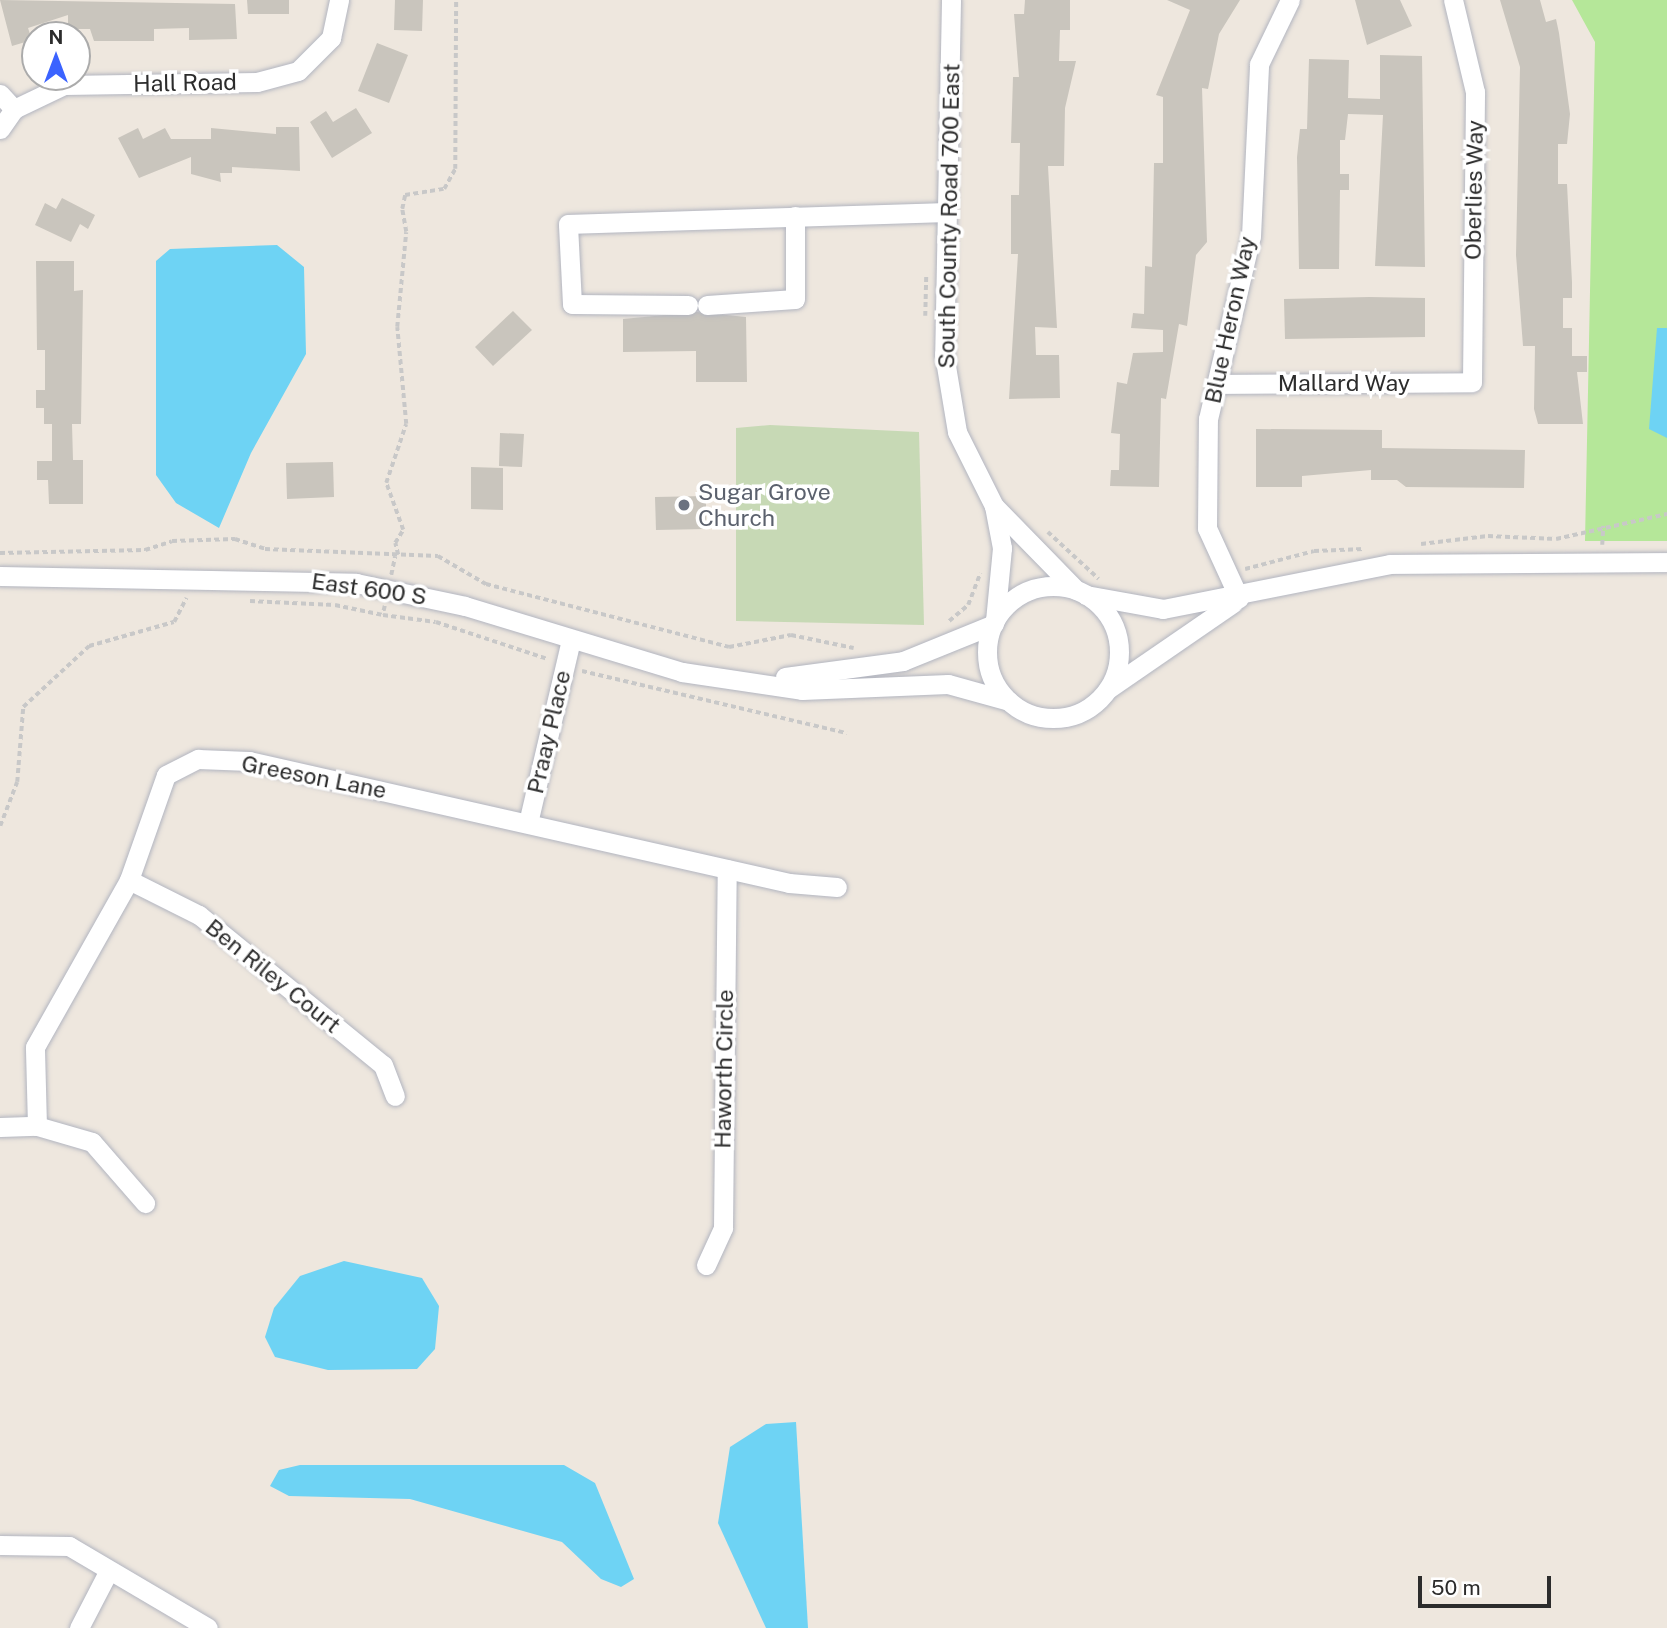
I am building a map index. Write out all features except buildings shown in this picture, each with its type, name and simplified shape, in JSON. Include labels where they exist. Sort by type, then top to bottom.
[{"type":"street","name":"Hall Road","points":[[0,129],[14,109],[64,85],[257,82],[298,71],[331,38],[339,0]]},
{"type":"street","name":"South County Road 700 East","points":[[951,0],[946,212],[946,382],[957,432],[994,506],[1002,552],[994,622]]},
{"type":"street","name":"Blue Heron Way","points":[[1239,598],[1207,528],[1208,419],[1251,236],[1259,64],[1290,0]]},
{"type":"street","name":"Oberlies Way","points":[[1453,0],[1475,92],[1472,382]]},
{"type":"street","points":[[0,94],[14,109]]},
{"type":"street","points":[[795,216],[795,299],[698,305],[572,304],[568,224],[795,216],[946,212]]},
{"type":"street","name":"Mallard Way","points":[[1217,384],[1472,382]]},
{"type":"street","name":"South County Road 700 East","points":[[994,506],[1081,592]]},
{"type":"street","points":[[728,678],[881,667],[994,622],[1032,589],[1081,592],[1163,609],[1239,598],[1311,576],[1390,564],[1667,562]]},
{"type":"street","name":"East 600 S","points":[[0,576],[288,578],[388,588],[570,640],[728,678]]},
{"type":"street","points":[[1081,592],[1110,617],[1118,638],[1119,660],[1107,690]]},
{"type":"street","points":[[728,678],[802,690],[948,684],[1009,701],[1055,718],[1080,712],[1107,690],[1239,598]]},
{"type":"street","points":[[994,622],[989,669],[1009,701]]},
{"type":"street","name":"Praay Place","points":[[528,823],[570,640]]},
{"type":"street","name":"Greeson Lane","points":[[37,1126],[35,1047],[128,880],[166,775],[198,760],[249,761],[727,869],[837,887]]},
{"type":"street","name":"Haworth Circle","points":[[706,1265],[723,1227],[727,869]]},
{"type":"street","name":"Ben Riley Court","points":[[128,880],[199,915],[383,1065],[396,1096]]},
{"type":"street","points":[[0,1127],[37,1126],[92,1142],[145,1203]]},
{"type":"street","points":[[0,1545],[69,1546],[108,1572],[208,1628]]},
{"type":"street","points":[[79,1628],[108,1572]]},
{"type":"path","points":[[383,615],[396,556],[395,543],[403,530],[386,483],[406,424],[397,327],[406,232],[402,209],[405,195],[444,189],[455,169],[456,0]]},
{"type":"path","points":[[1408,545],[1488,536],[1556,539],[1667,514]]},
{"type":"path","points":[[1027,539],[1044,529],[1110,583]]},
{"type":"path","points":[[0,553],[145,550],[172,541],[235,539],[265,549],[438,556],[486,584],[729,647],[791,635],[864,649]]},
{"type":"path","points":[[1227,576],[1314,551],[1368,549]]},
{"type":"path","points":[[942,627],[968,605],[984,563],[1002,552]]},
{"type":"path","points":[[0,826],[17,782],[23,707],[89,646],[174,622],[185,598],[198,598]]},
{"type":"path","points":[[235,599],[335,605],[436,622],[565,665],[847,733]]},
{"type":"green space","points":[[1572,0],[1667,0],[1667,541],[1585,541],[1595,42]]},
{"type":"green space","points":[[770,425],[919,432],[924,625],[736,621],[736,428]]},
{"type":"water","points":[[277,245],[304,267],[306,354],[251,453],[219,528],[176,503],[156,475],[156,261],[170,249]]},
{"type":"water","points":[[1657,328],[1667,328],[1667,438],[1649,429]]},
{"type":"water","points":[[344,1261],[422,1278],[439,1306],[435,1349],[417,1369],[328,1370],[275,1357],[265,1337],[274,1308],[300,1276]]},
{"type":"water","points":[[796,1422],[808,1628],[766,1628],[718,1523],[730,1447],[766,1424]]},
{"type":"water","points":[[300,1465],[564,1465],[595,1483],[634,1579],[621,1587],[601,1579],[562,1542],[410,1499],[289,1496],[270,1486],[279,1470]]},
{"type":"place","name":"Sugar Grove Church","points":[[684,505]]}]
